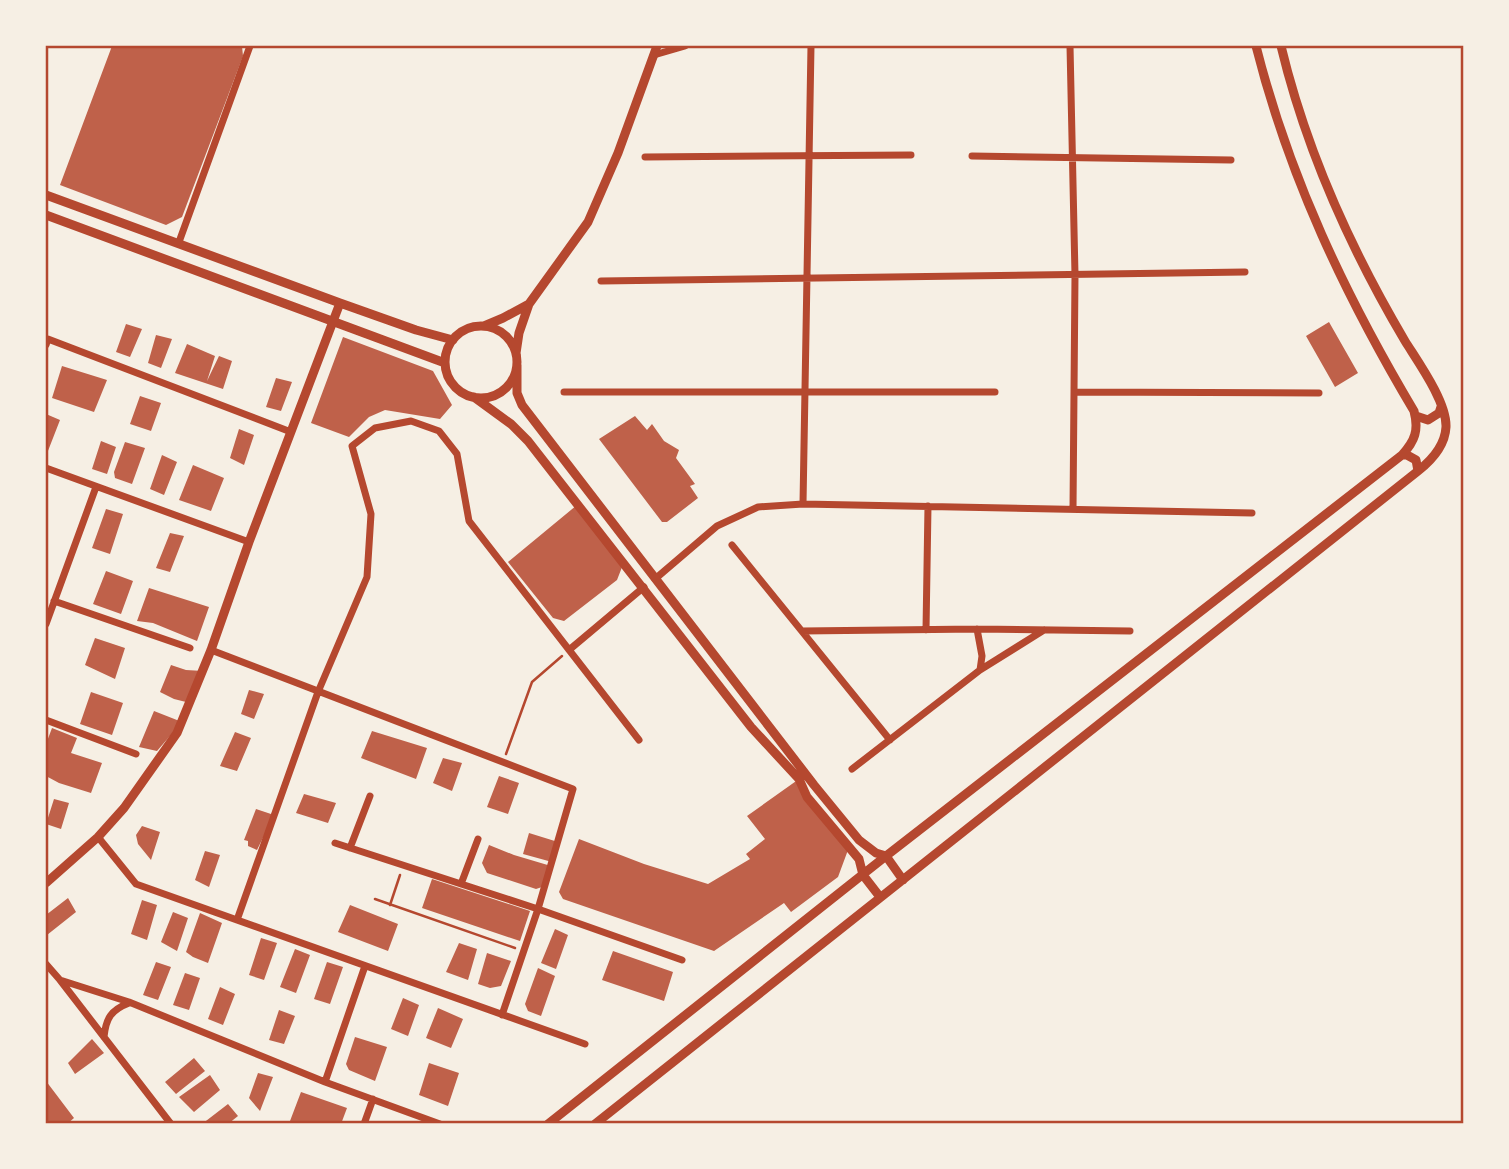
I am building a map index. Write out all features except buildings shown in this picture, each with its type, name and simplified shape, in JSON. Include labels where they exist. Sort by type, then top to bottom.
[{"type":"street","points":[[179,242],[250,46]]},
{"type":"street","points":[[685,46],[656,50],[618,153],[588,222],[529,304],[519,333],[516,353],[517,393],[522,405],[821,794],[859,840],[876,853],[886,856],[903,880]]},
{"type":"street","points":[[803,504],[811,46]]},
{"type":"street","points":[[1070,46],[1076,275],[1073,509]]},
{"type":"street","points":[[548,1124],[886,856],[1402,455],[1415,437],[1418,424],[1416,416],[1337,271],[1295,172],[1256,46]]},
{"type":"street","points":[[595,1124],[1418,471],[1438,451],[1446,427],[1441,407],[1386,309],[1336,209],[1307,138],[1281,46]]},
{"type":"street","points":[[645,157],[809,158],[911,155]]},
{"type":"street","points":[[972,156],[1231,160]]},
{"type":"street","points":[[46,195],[340,303],[453,340]]},
{"type":"street","points":[[46,215],[445,363]]},
{"type":"street","points":[[601,281],[1245,272]]},
{"type":"street","points":[[46,883],[98,837],[124,808],[177,733],[211,650],[340,303]]},
{"type":"street","points":[[517,365],[508,387],[487,398],[463,393],[447,375],[445,363],[447,351],[461,332],[503,318],[529,304]]},
{"type":"street","points":[[483,326],[504,334],[516,353]]},
{"type":"street","points":[[46,345],[48,339],[292,432]]},
{"type":"street","points":[[564,392],[995,392]]},
{"type":"street","points":[[1074,392],[1320,393]]},
{"type":"street","points":[[474,397],[528,441],[751,727],[799,779],[807,797],[859,859],[863,875],[880,897]]},
{"type":"street","points":[[1416,416],[1428,420],[1439,413],[1441,407]]},
{"type":"street","points":[[237,920],[318,692],[367,577],[371,514],[352,446],[375,428],[411,421],[439,431],[457,454],[469,520],[639,740]]},
{"type":"street","points":[[1402,455],[1416,460],[1418,471]]},
{"type":"street","points":[[46,468],[249,542]]},
{"type":"street","points":[[46,624],[96,487]]},
{"type":"street","points":[[569,650],[717,526],[758,507],[803,504],[1252,513]]},
{"type":"street","points":[[926,630],[928,506]]},
{"type":"street","points":[[732,545],[890,740]]},
{"type":"street","points":[[54,601],[190,648]]},
{"type":"street","points":[[976,629],[982,656],[979,670]]},
{"type":"street","points":[[802,632],[976,629],[1130,631]]},
{"type":"street","points":[[852,769],[979,670],[1044,630]]},
{"type":"street","points":[[211,650],[573,789],[538,909],[502,1015]]},
{"type":"street","points":[[46,720],[136,754]]},
{"type":"street","points":[[350,848],[370,796]]},
{"type":"street","points":[[98,837],[136,884],[584,1044]]},
{"type":"street","points":[[461,884],[478,839]]},
{"type":"street","points":[[335,843],[538,909],[682,960]]},
{"type":"street","points":[[46,964],[171,1124]]},
{"type":"street","points":[[325,1082],[365,966]]},
{"type":"street","points":[[60,980],[129,1002],[325,1082],[440,1124]]},
{"type":"street","points":[[104,1037],[106,1021],[110,1015],[115,1009],[129,1002]]},
{"type":"street","points":[[364,1124],[373,1099]]},
{"type":"path","points":[[503,762],[532,682],[569,650]]},
{"type":"path","points":[[390,905],[403,865]]},
{"type":"path","points":[[375,900],[515,948]]}]
